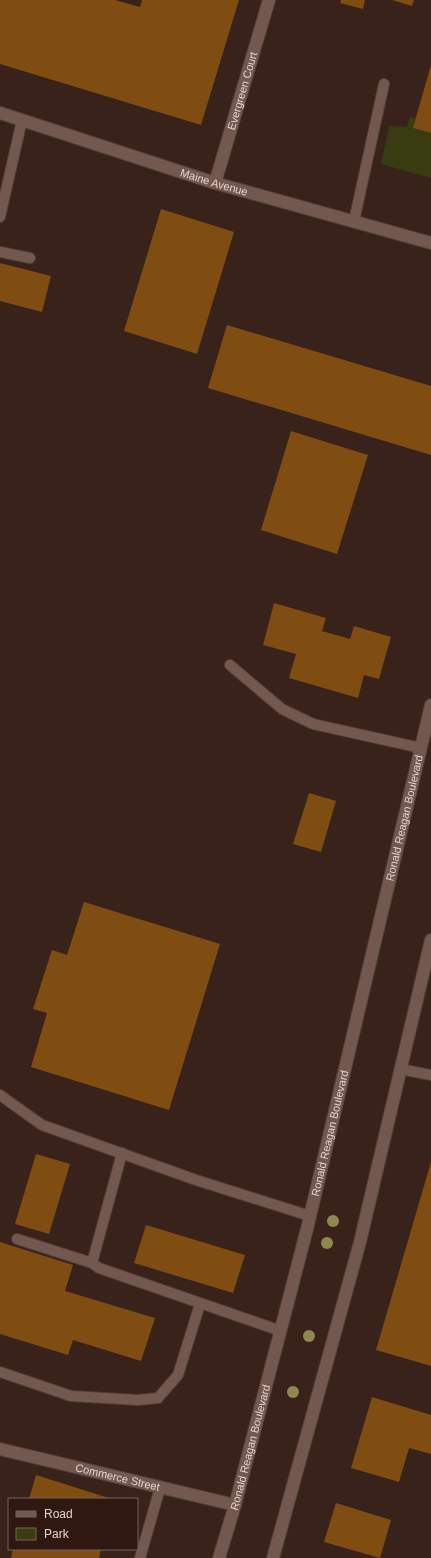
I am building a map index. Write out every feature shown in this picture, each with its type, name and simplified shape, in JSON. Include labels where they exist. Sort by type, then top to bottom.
[{"type":"main road","name":"Evergreen Court","points":[[215,183],[269,0]]},
{"type":"main road","name":"Maine Avenue","points":[[0,113],[215,183],[431,243]]},
{"type":"main road","name":"Ronald Reagan Boulevard","points":[[219,1558],[236,1505],[310,1216],[431,705]]},
{"type":"main road","points":[[273,1558],[360,1242],[431,940]]},
{"type":"main road","name":"Commerce Street","points":[[0,1449],[236,1505]]},
{"type":"lane","points":[[354,222],[384,84]]},
{"type":"lane","points":[[0,217],[22,120]]},
{"type":"lane","points":[[0,252],[30,258]]},
{"type":"lane","points":[[230,665],[282,709],[314,724],[421,748]]},
{"type":"lane","points":[[400,1069],[431,1075]]},
{"type":"lane","points":[[0,1095],[42,1125],[196,1180],[310,1216]]},
{"type":"lane","points":[[92,1263],[122,1154]]},
{"type":"lane","points":[[17,1239],[92,1263],[99,1268],[281,1331]]},
{"type":"lane","points":[[0,1372],[71,1396],[138,1400],[158,1398],[178,1375],[200,1304]]},
{"type":"lane","points":[[140,1558],[160,1488]]},
{"type":"green space","points":[[410,117],[416,118],[413,128],[431,133],[431,178],[381,164],[389,126],[407,127]]},
{"type":"building","points":[[0,0],[115,0],[140,7],[142,0],[239,0],[201,125],[0,64]]},
{"type":"building","points":[[341,0],[365,0],[363,9],[340,3]]},
{"type":"building","points":[[392,0],[414,0],[412,6]]},
{"type":"building","points":[[431,65],[431,133],[413,128]]},
{"type":"building","points":[[161,209],[234,232],[197,354],[124,331]]},
{"type":"building","points":[[0,263],[51,276],[42,312],[0,301]]},
{"type":"building","points":[[227,325],[431,386],[431,455],[208,388]]},
{"type":"building","points":[[291,431],[368,455],[337,554],[261,530]]},
{"type":"building","points":[[274,603],[326,618],[322,631],[350,639],[354,626],[391,637],[379,679],[364,675],[358,698],[289,678],[296,654],[263,645]]},
{"type":"building","points":[[309,793],[336,801],[321,852],[293,844]]},
{"type":"building","points":[[84,902],[220,944],[169,1110],[31,1067],[47,1013],[33,1009],[52,950],[67,955]]},
{"type":"building","points":[[36,1154],[70,1164],[49,1234],[15,1224]]},
{"type":"building","points":[[431,1162],[431,1366],[376,1350]]},
{"type":"building","points":[[146,1225],[245,1255],[233,1293],[134,1263]]},
{"type":"building","points":[[0,1242],[73,1265],[65,1291],[155,1318],[141,1361],[73,1340],[68,1355],[0,1334]]},
{"type":"building","points":[[372,1397],[431,1415],[431,1454],[409,1448],[399,1482],[351,1468]]},
{"type":"building","points":[[36,1475],[109,1498],[29,1498]]},
{"type":"building","points":[[336,1503],[391,1520],[380,1558],[324,1542]]},
{"type":"building","points":[[13,1550],[101,1550],[99,1558],[11,1558]]}]
